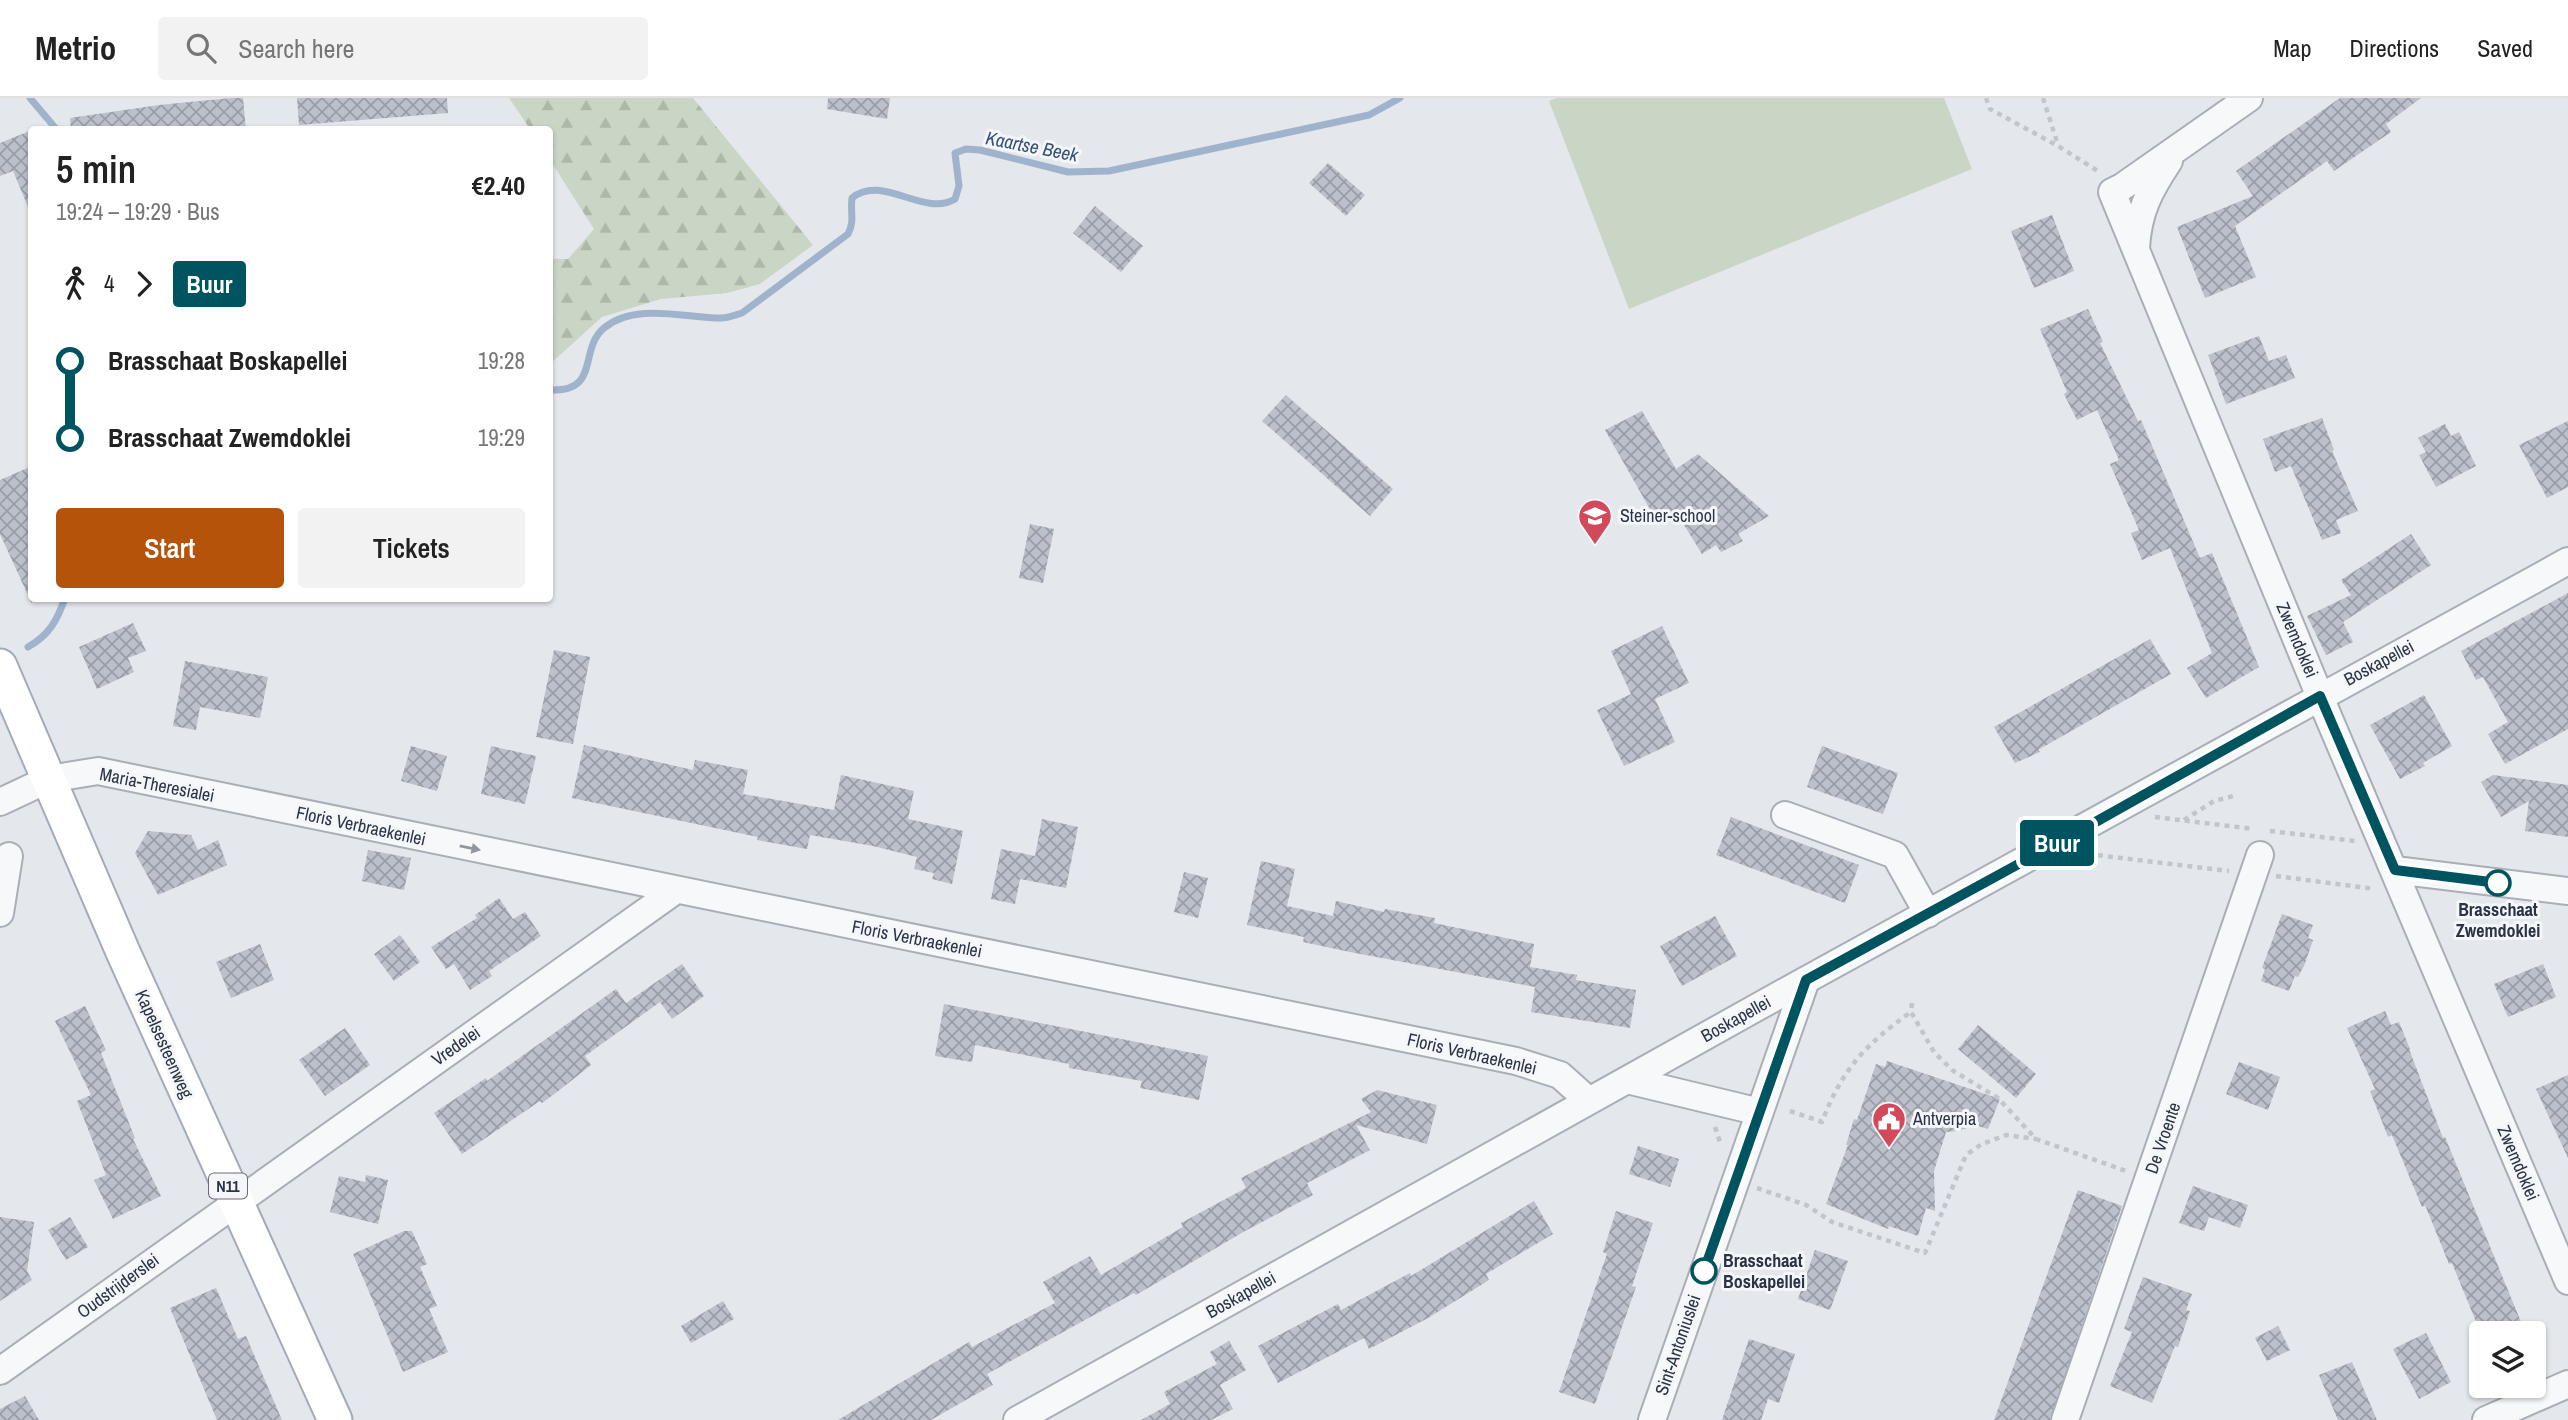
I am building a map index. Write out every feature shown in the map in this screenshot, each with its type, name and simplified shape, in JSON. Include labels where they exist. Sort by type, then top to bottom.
[{"type":"main road","name":"Kapelsesteenweg","points":[[0,666],[123,952],[335,1420]]},
{"type":"street","points":[[2112,192],[2145,182],[2186,143],[2249,98]]},
{"type":"street","points":[[2136,250],[2137,224],[2145,182]]},
{"type":"street","name":"Zwemdoklei","points":[[2112,192],[2320,696],[2568,1281]]},
{"type":"street","name":"Boskapellei","points":[[1017,1420],[1806,980],[2568,561]]},
{"type":"street","name":"Maria-Theresialei","points":[[0,802],[49,779],[98,771],[235,800]]},
{"type":"street","name":"Floris Verbraekenlei","points":[[235,800],[1516,1061],[1560,1075],[1588,1101]]},
{"type":"street","points":[[1785,815],[1895,855],[1928,914]]},
{"type":"street","name":"De Vroente","points":[[2065,1420],[2260,855]]},
{"type":"street","points":[[0,913],[9,856]]},
{"type":"street","points":[[2395,870],[2568,891]]},
{"type":"street","name":"Vredelei","points":[[235,1202],[676,890]]},
{"type":"street","name":"Sint-Antoniuslei","points":[[1652,1420],[1806,980]]},
{"type":"street","points":[[1627,1080],[1760,1112]]},
{"type":"street","name":"Oudstrijderslei","points":[[0,1371],[235,1202]]},
{"type":"street","points":[[2486,1420],[2568,1384]]},
{"type":"path","points":[[1986,98],[1990,109],[2058,146],[2102,174],[2112,192]]},
{"type":"path","points":[[2043,98],[2058,146]]},
{"type":"path","points":[[2183,821],[2214,801],[2237,795]]},
{"type":"path","points":[[1912,1003],[1911,1012],[1934,1052],[1952,1070],[1997,1098],[2036,1139]]},
{"type":"path","points":[[1790,1111],[1822,1122],[1833,1094],[1849,1067],[1871,1044],[1911,1012]]},
{"type":"path","points":[[1736,1181],[1806,1205],[1832,1222],[1924,1253],[1966,1155],[1982,1144],[2006,1135],[2036,1139],[2148,1180]]},
{"type":"green space","points":[[509,98],[693,98],[813,245],[760,284],[727,293],[661,299],[602,317],[553,361],[553,259],[568,259],[594,229],[553,165],[553,126],[528,126]]},
{"type":"green space","points":[[1557,98],[1944,98],[1972,169],[1629,309],[1549,101]]},
{"type":"building","points":[[243,98],[246,126],[71,126],[70,118],[159,105]]},
{"type":"building","points":[[297,98],[447,98],[448,113],[299,125]]},
{"type":"building","points":[[828,98],[890,98],[887,119],[827,109]]},
{"type":"building","points":[[2340,98],[2421,98],[2386,124],[2391,132],[2334,171],[2327,161],[2235,226],[2256,277],[2205,298],[2177,227],[2253,196],[2236,171]]},
{"type":"building","points":[[28,132],[28,207],[13,171],[0,176],[0,143]]},
{"type":"building","points":[[1328,163],[1365,195],[1346,216],[1309,183]]},
{"type":"building","points":[[1095,206],[1143,246],[1121,272],[1073,233]]},
{"type":"building","points":[[2052,215],[2074,271],[2034,288],[2011,231]]},
{"type":"building","points":[[2088,309],[2103,342],[2100,343],[2138,421],[2141,420],[2200,558],[2212,553],[2259,667],[2206,698],[2187,668],[2212,653],[2170,548],[2142,560],[2131,533],[2139,530],[2110,464],[2119,460],[2097,410],[2077,420],[2064,394],[2067,392],[2040,329]]},
{"type":"building","points":[[2259,336],[2269,361],[2286,355],[2295,378],[2226,404],[2208,355]]},
{"type":"building","points":[[1286,395],[1393,489],[1370,516],[1262,421]]},
{"type":"building","points":[[1642,411],[1676,469],[1698,454],[1769,516],[1738,534],[1743,541],[1721,552],[1716,545],[1702,554],[1679,517],[1659,525],[1605,430]]},
{"type":"building","points":[[2322,418],[2334,450],[2332,451],[2358,511],[2336,520],[2341,533],[2322,540],[2291,466],[2275,472],[2263,439]]},
{"type":"building","points":[[2568,421],[2568,487],[2547,498],[2519,445]]},
{"type":"building","points":[[2445,424],[2451,436],[2459,432],[2476,466],[2436,487],[2419,455],[2426,452],[2418,438]]},
{"type":"building","points":[[28,468],[28,595],[0,534],[0,480]]},
{"type":"building","points":[[1030,524],[1054,529],[1043,583],[1019,578]]},
{"type":"building","points":[[2411,534],[2431,565],[2343,622],[2353,642],[2326,655],[2307,616],[2351,595],[2341,580]]},
{"type":"building","points":[[2568,593],[2568,729],[2505,764],[2488,734],[2508,722],[2483,677],[2476,680],[2461,651]]},
{"type":"building","points":[[133,623],[146,651],[128,658],[134,672],[97,689],[79,647]]},
{"type":"building","points":[[1662,626],[1689,683],[1655,699],[1675,742],[1624,766],[1597,710],[1631,694],[1611,651]]},
{"type":"building","points":[[2150,639],[2171,674],[2038,750],[2040,752],[2015,763],[1994,727]]},
{"type":"building","points":[[554,650],[590,657],[573,744],[536,737]]},
{"type":"building","points":[[185,661],[268,677],[260,718],[200,707],[196,730],[173,726]]},
{"type":"building","points":[[2424,695],[2452,746],[2423,763],[2425,766],[2400,779],[2370,725]]},
{"type":"building","points":[[584,745],[693,770],[695,760],[748,770],[743,794],[834,810],[841,775],[914,791],[908,819],[963,831],[952,884],[932,879],[934,873],[914,869],[917,857],[873,846],[810,835],[807,849],[572,798]]},
{"type":"building","points":[[411,746],[447,756],[437,791],[401,781]]},
{"type":"building","points":[[491,746],[536,756],[525,804],[481,794]]},
{"type":"building","points":[[1822,746],[1898,773],[1883,814],[1807,787]]},
{"type":"building","points":[[2493,775],[2568,785],[2568,837],[2525,831],[2529,801],[2501,817],[2481,782]]},
{"type":"building","points":[[1731,817],[1859,865],[1845,903],[1716,855]]},
{"type":"building","points":[[1042,819],[1078,827],[1066,888],[1020,879],[1015,904],[991,899],[1001,849],[1035,856]]},
{"type":"building","points":[[148,831],[191,835],[198,850],[218,840],[227,865],[158,895],[135,853]]},
{"type":"building","points":[[368,850],[411,858],[404,890],[362,881]]},
{"type":"building","points":[[1261,861],[1295,869],[1287,906],[1333,916],[1336,901],[1384,912],[1385,909],[1435,918],[1434,923],[1534,944],[1530,967],[1577,975],[1576,980],[1636,990],[1630,1028],[1531,1012],[1535,987],[1303,942],[1304,937],[1247,925]]},
{"type":"building","points":[[1184,872],[1208,878],[1198,918],[1174,912]]},
{"type":"building","points":[[499,898],[513,919],[525,912],[541,936],[489,971],[492,976],[470,990],[454,964],[446,969],[431,947],[477,918],[475,915]]},
{"type":"building","points":[[2282,914],[2313,925],[2308,938],[2313,940],[2304,966],[2298,977],[2295,976],[2289,991],[2261,981],[2265,969],[2262,968]]},
{"type":"building","points":[[1715,916],[1737,956],[1682,986],[1660,946]]},
{"type":"building","points":[[400,935],[420,962],[394,981],[374,954]]},
{"type":"building","points":[[260,944],[274,980],[231,998],[216,962]]},
{"type":"building","points":[[682,964],[704,996],[672,1019],[660,1002],[585,1056],[591,1065],[557,1092],[462,1154],[434,1113],[486,1078],[487,1081],[616,989],[626,1003]]},
{"type":"building","points":[[2543,964],[2556,997],[2508,1017],[2494,984]]},
{"type":"building","points":[[944,1004],[1208,1056],[1199,1100],[1140,1088],[1142,1081],[1069,1068],[1069,1064],[975,1045],[972,1062],[935,1056]]},
{"type":"building","points":[[85,1006],[106,1050],[101,1053],[135,1138],[133,1139],[161,1196],[113,1219],[94,1180],[106,1175],[77,1101],[91,1095],[55,1021]]},
{"type":"building","points":[[2385,1011],[2391,1025],[2399,1022],[2443,1138],[2445,1137],[2521,1321],[2476,1321],[2452,1263],[2449,1264],[2425,1205],[2422,1207],[2392,1135],[2388,1137],[2370,1091],[2375,1089],[2347,1028]]},
{"type":"building","points":[[1978,1025],[2036,1074],[2016,1098],[1958,1049]]},
{"type":"building","points":[[345,1028],[370,1065],[325,1096],[299,1060]]},
{"type":"building","name":"Antverpia","points":[[1887,1061],[2000,1099],[1988,1129],[1975,1125],[1946,1132],[1934,1171],[1935,1211],[1926,1208],[1918,1236],[1889,1226],[1888,1229],[1826,1204],[1848,1145],[1854,1119],[1857,1120],[1876,1064],[1885,1067]]},
{"type":"building","points":[[2239,1062],[2280,1077],[2268,1110],[2226,1094]]},
{"type":"building","points":[[2568,1075],[2568,1158],[2536,1089]]},
{"type":"building","points":[[1377,1090],[1437,1105],[1427,1144],[1356,1125],[1370,1150],[1307,1183],[1313,1195],[1245,1231],[1136,1295],[1134,1293],[987,1374],[993,1385],[931,1420],[838,1420],[969,1342],[972,1347],[1055,1303],[1043,1282],[1090,1256],[1101,1275],[1183,1227],[1181,1223],[1246,1188],[1241,1178],[1371,1112],[1361,1099]]},
{"type":"building","points":[[1638,1146],[1679,1159],[1670,1187],[1629,1174]]},
{"type":"building","points":[[366,1175],[388,1180],[378,1224],[330,1212],[339,1176],[365,1182]]},
{"type":"building","points":[[2193,1186],[2248,1205],[2240,1228],[2209,1217],[2204,1231],[2179,1223]]},
{"type":"building","points":[[2078,1190],[2122,1206],[2050,1420],[1994,1420]]},
{"type":"building","points":[[1534,1201],[1553,1234],[1486,1274],[1489,1280],[1428,1318],[1369,1349],[1364,1338],[1278,1383],[1258,1346],[1338,1304],[1341,1310],[1410,1273],[1411,1276]]},
{"type":"building","points":[[1616,1211],[1653,1223],[1632,1286],[1636,1287],[1595,1404],[1559,1392],[1607,1254],[1603,1252]]},
{"type":"building","points":[[0,1217],[34,1222],[27,1271],[32,1280],[0,1301]]},
{"type":"building","points":[[70,1217],[88,1247],[66,1260],[48,1230]]},
{"type":"building","points":[[404,1231],[412,1231],[427,1264],[420,1267],[437,1306],[429,1309],[448,1352],[403,1372],[353,1254]]},
{"type":"building","points":[[1815,1250],[1848,1261],[1830,1310],[1798,1299]]},
{"type":"building","points":[[2143,1277],[2192,1294],[2186,1310],[2190,1311],[2178,1347],[2175,1346],[2152,1403],[2110,1386],[2132,1332],[2124,1329]]},
{"type":"building","points":[[216,1288],[238,1339],[246,1336],[282,1420],[217,1420],[170,1308]]},
{"type":"building","points":[[723,1301],[734,1319],[691,1343],[681,1326]]},
{"type":"building","points":[[2278,1326],[2290,1350],[2267,1361],[2255,1338]]},
{"type":"building","points":[[2426,1333],[2451,1382],[2419,1399],[2393,1349]]},
{"type":"building","points":[[1749,1339],[1795,1354],[1779,1403],[1768,1399],[1761,1420],[1722,1420]]},
{"type":"building","points":[[1229,1341],[1246,1370],[1220,1385],[1233,1409],[1211,1420],[1141,1420],[1170,1404],[1164,1392],[1217,1364],[1210,1352]]},
{"type":"building","points":[[2352,1362],[2377,1420],[2338,1420],[2319,1375]]},
{"type":"building","points":[[25,1396],[39,1420],[0,1420],[0,1409]]},
{"type":"waterway","points":[[30,98],[54,126]]},
{"type":"waterway","name":"Kaartse Beek","points":[[553,390],[566,389],[583,377],[596,337],[616,320],[645,313],[721,318],[742,313],[848,234],[852,221],[852,198],[864,192],[890,192],[930,203],[955,199],[959,186],[955,153],[966,149],[980,150],[1068,172],[1109,171],[1369,115],[1400,98]]},
{"type":"waterway","name":"Kaartse Beek","points":[[28,647],[42,638],[51,627],[64,602]]},
{"type":"bus line","name":"Buur","points":[[1704,1271],[1806,980],[2320,696],[2395,870],[2498,883]]},
{"type":"place","name":"Steiner-school","points":[[1595,546]]},
{"type":"place","name":"Brasschaat Zwemdoklei","points":[[2498,883]]},
{"type":"place","name":"Antverpia","points":[[1889,1149]]},
{"type":"place","name":"Brasschaat Boskapellei","points":[[1704,1271]]}]
